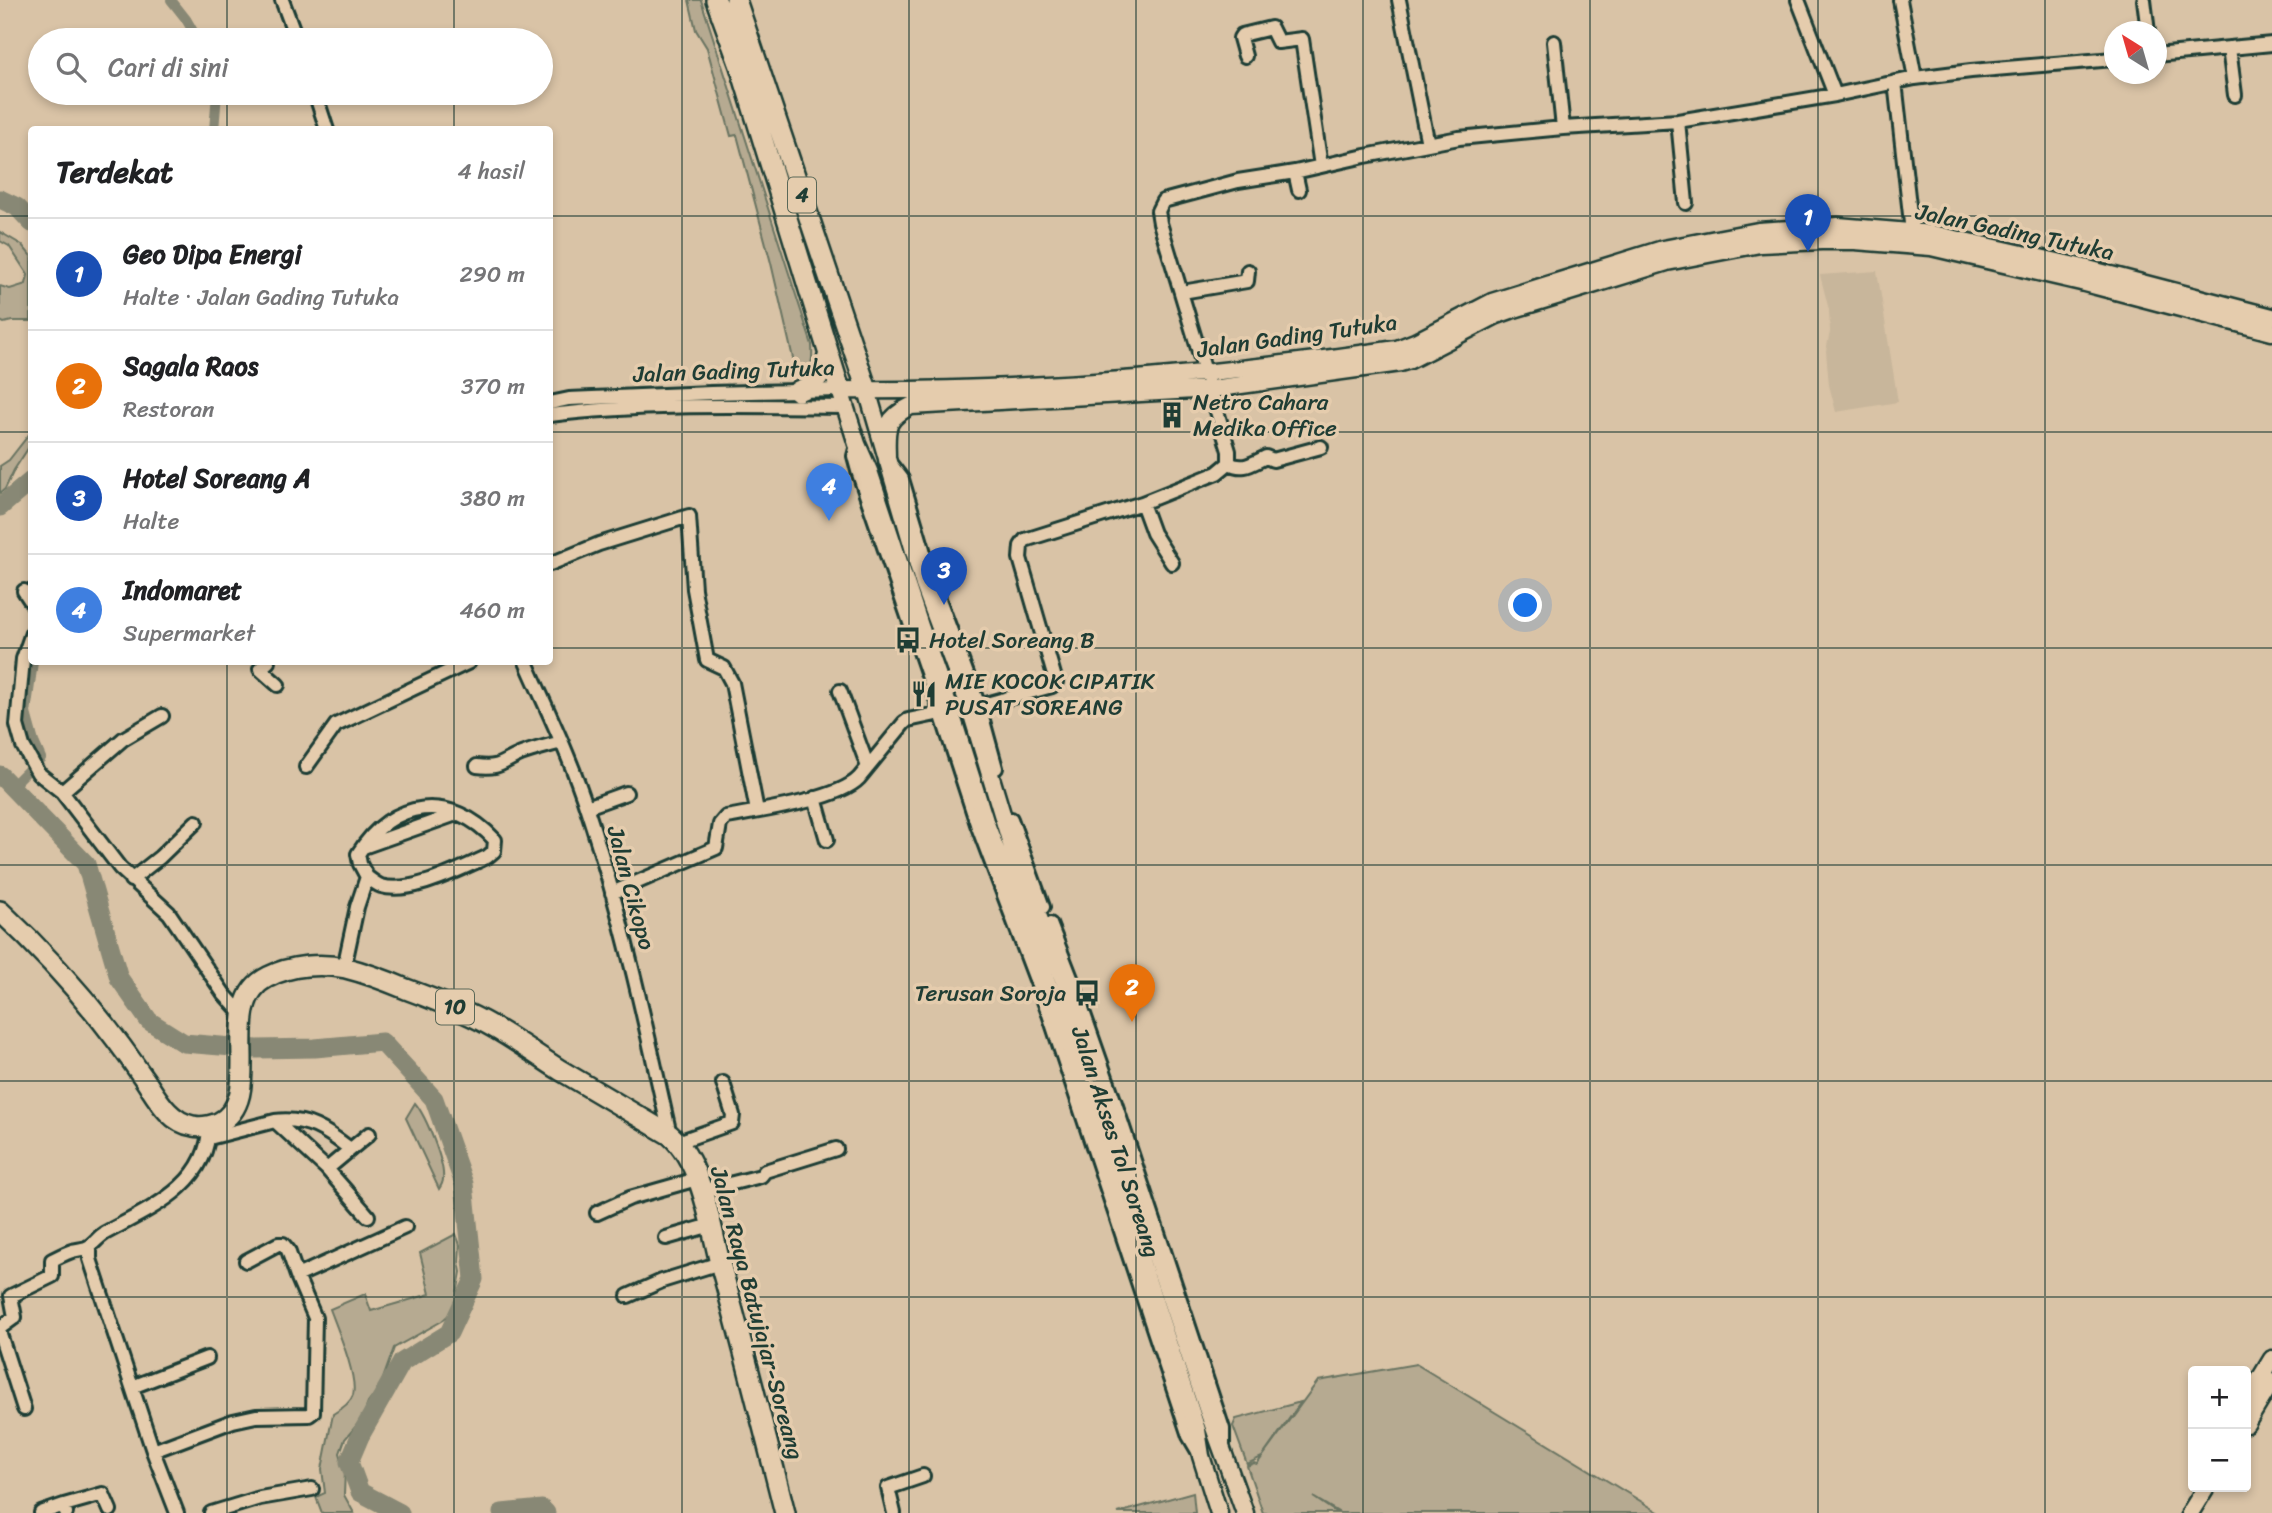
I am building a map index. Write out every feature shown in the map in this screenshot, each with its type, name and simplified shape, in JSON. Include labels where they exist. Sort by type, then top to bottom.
[{"type":"highway","name":"4","points":[[716,0],[740,66],[843,398]]},
{"type":"highway","name":"4","points":[[736,0],[869,398]]},
{"type":"highway","points":[[798,391],[809,387],[820,376],[829,354]]},
{"type":"highway","points":[[0,911],[61,972],[100,1017],[164,1107],[179,1122],[209,1132]]},
{"type":"highway","name":"10","points":[[209,1132],[228,1116],[239,1096],[243,1018],[248,995],[270,975],[305,966],[344,968],[463,1010],[674,1138]]},
{"type":"highway","name":"Jalan Raya Batujajar-Soreang","points":[[674,1138],[688,1158],[699,1185],[785,1513]]},
{"type":"main road","name":"Jalan Gading Tutuka","points":[[843,398],[1023,387],[1299,364],[1405,347],[1492,302],[1663,248],[1758,231],[1838,226],[1933,234],[2084,268],[2272,332]]},
{"type":"main road","name":"Jalan Gading Tutuka","points":[[887,460],[887,427],[893,416],[911,406],[1212,389],[1400,363],[1511,310],[1667,262],[1760,244],[1833,241],[1931,247],[2081,282],[2272,317]]},
{"type":"main road","name":"Jalan Akses Tol Soreang","points":[[843,398],[920,629],[950,710],[981,823],[1098,1104],[1245,1513]]},
{"type":"main road","name":"Jalan Akses Tol Soreang","points":[[869,398],[924,585],[970,708],[1003,820],[1067,989],[1098,1104],[1197,1430],[1201,1456],[1218,1511]]},
{"type":"main road","points":[[2251,1394],[2272,1359]]},
{"type":"main road","points":[[2251,1416],[2272,1381]]},
{"type":"main road","points":[[2178,1513],[2190,1492]]},
{"type":"main road","points":[[2190,1513],[2203,1492]]},
{"type":"street","points":[[282,0],[292,28]]},
{"type":"street","points":[[1399,0],[1428,144]]},
{"type":"street","points":[[1798,0],[1835,95]]},
{"type":"street","points":[[1900,0],[1915,78]]},
{"type":"street","points":[[2144,0],[2147,21]]},
{"type":"street","points":[[1245,56],[1240,38],[1242,35],[1271,28],[1278,42],[1302,39],[1321,166]]},
{"type":"street","points":[[1554,42],[1563,128]]},
{"type":"street","points":[[2167,54],[2272,44]]},
{"type":"street","points":[[2229,48],[2235,95]]},
{"type":"street","points":[[1229,463],[1229,451],[1212,389],[1160,223],[1158,211],[1161,203],[1216,187],[1459,138],[1678,121],[1835,95],[1915,78],[2104,61]]},
{"type":"street","points":[[1895,82],[1912,232]]},
{"type":"street","points":[[319,105],[326,126]]},
{"type":"street","points":[[1678,121],[1686,203]]},
{"type":"street","points":[[1294,172],[1299,190]]},
{"type":"street","points":[[1182,292],[1246,281],[1249,279],[1248,271]]},
{"type":"street","name":"Jalan Gading Tutuka","points":[[553,402],[569,399],[798,391],[843,398]]},
{"type":"street","name":"Jalan Gading Tutuka","points":[[553,415],[843,398]]},
{"type":"street","name":"Jalan Akses Tol Soreang","points":[[857,444],[854,456],[858,471],[923,664],[1049,1014],[1189,1436],[1201,1456]]},
{"type":"street","points":[[1229,463],[1242,468],[1266,457],[1273,460],[1321,447]]},
{"type":"street","name":"Jalan Akses Tol Soreang","points":[[887,460],[902,479],[940,606],[979,706],[1023,867],[1073,983],[1175,1279],[1225,1436],[1223,1448]]},
{"type":"street","points":[[979,706],[1052,687],[1056,682],[1020,558],[1023,542],[1142,503],[1217,472],[1229,463]]},
{"type":"street","points":[[1142,503],[1153,533],[1172,563]]},
{"type":"street","points":[[553,563],[599,544],[689,516],[694,589],[707,660],[724,668],[732,683],[757,811]]},
{"type":"street","points":[[24,591],[28,597]]},
{"type":"street","points":[[28,645],[23,659],[17,725],[23,746],[38,773],[62,792],[131,880],[169,913],[243,1018]]},
{"type":"street","points":[[265,665],[260,669],[278,685]]},
{"type":"street","points":[[306,767],[336,725],[463,665]]},
{"type":"street","name":"Jalan Cikopo","points":[[527,665],[587,807],[612,893],[674,1138]]},
{"type":"street","points":[[840,691],[867,767]]},
{"type":"street","points":[[612,893],[716,848],[720,824],[726,817],[815,798],[850,786],[908,720],[942,713]]},
{"type":"street","points":[[62,792],[124,739],[162,716]]},
{"type":"street","points":[[477,766],[501,766],[521,755],[561,742]]},
{"type":"street","points":[[587,807],[626,793]]},
{"type":"street","points":[[815,798],[827,840]]},
{"type":"street","points":[[421,807],[456,814],[484,828],[495,840],[494,851],[487,857],[429,881],[403,887],[380,886],[367,877],[358,855],[363,847],[386,822],[406,811],[421,807]]},
{"type":"street","points":[[363,847],[456,814]]},
{"type":"street","points":[[131,880],[160,857],[196,822]]},
{"type":"street","points":[[344,968],[357,907],[367,877]]},
{"type":"street","points":[[674,1138],[732,1123],[733,1115],[723,1083]]},
{"type":"street","points":[[0,1328],[15,1317],[11,1299],[14,1293],[52,1276],[52,1260],[90,1247],[102,1235],[177,1191],[191,1178],[199,1167],[209,1132],[275,1121],[301,1120],[334,1136],[351,1149]]},
{"type":"street","points":[[275,1121],[327,1169],[368,1216]]},
{"type":"street","points":[[327,1169],[369,1134]]},
{"type":"street","points":[[597,1213],[630,1198],[761,1176],[765,1171],[836,1149]]},
{"type":"street","points":[[666,1238],[710,1225]]},
{"type":"street","points":[[297,1276],[405,1227]]},
{"type":"street","points":[[153,1451],[233,1421],[256,1416],[309,1415],[313,1412],[315,1318],[288,1250],[283,1244],[246,1261]]},
{"type":"street","points":[[90,1247],[90,1259],[153,1451],[177,1513]]},
{"type":"street","points":[[628,1296],[662,1281],[720,1263]]},
{"type":"street","points":[[0,1334],[24,1409]]},
{"type":"street","points":[[132,1387],[207,1358]]},
{"type":"street","points":[[894,1513],[888,1488],[923,1476]]},
{"type":"street","points":[[211,1513],[282,1492],[312,1489]]},
{"type":"street","points":[[41,1513],[65,1509],[103,1494],[110,1510]]},
{"type":"shaded area","points":[[689,0],[701,0],[812,345],[811,365],[798,380],[737,135],[731,136],[707,48],[696,30]]},
{"type":"shaded area","points":[[0,232],[22,245],[28,252],[28,275],[9,246],[0,241]]},
{"type":"shaded area","points":[[1877,271],[1898,402],[1836,412],[1829,385],[1826,351],[1830,332],[1829,310],[1820,275]]},
{"type":"shaded area","points":[[28,275],[28,321],[0,321],[0,286],[10,289],[26,284]]},
{"type":"shaded area","points":[[28,436],[28,449],[0,493],[0,466],[9,460]]},
{"type":"shaded area","points":[[415,1103],[438,1151],[443,1172],[439,1189],[406,1118]]},
{"type":"shaded area","points":[[456,1234],[460,1245],[461,1272],[454,1310],[442,1321],[394,1348],[380,1387],[368,1403],[362,1419],[345,1439],[340,1453],[345,1470],[344,1495],[354,1513],[322,1513],[316,1497],[325,1493],[322,1469],[333,1414],[350,1401],[354,1387],[346,1352],[330,1309],[365,1294],[371,1311],[430,1294],[420,1253]]},
{"type":"shaded area","points":[[1416,1364],[1660,1513],[1340,1513],[1313,1497],[1337,1513],[1263,1513],[1247,1466],[1257,1464],[1318,1381]]},
{"type":"shaded area","points":[[1301,1402],[1262,1457],[1247,1464],[1233,1426],[1236,1419]]},
{"type":"shaded area","points":[[1193,1492],[1195,1513],[1118,1513]]},
{"type":"waterway","points":[[171,0],[191,28]]},
{"type":"waterway","points":[[214,126],[216,105]]},
{"type":"waterway","points":[[0,199],[17,207],[28,219]]},
{"type":"waterway","points":[[0,507],[28,483]]},
{"type":"waterway","points":[[33,665],[26,713],[40,759]]},
{"type":"waterway","points":[[11,787],[27,771]]},
{"type":"waterway","points":[[0,775],[86,864],[119,978],[149,1021],[184,1043],[257,1049],[315,1048],[382,1042],[434,1099],[464,1184],[474,1279],[449,1333],[402,1362],[360,1436],[349,1462],[360,1492],[400,1513]]},
{"type":"waterway","points":[[502,1513],[542,1509],[546,1513]]},
{"type":"place","name":"Geo Dipa Energi","points":[[1808,252]]},
{"type":"place","name":"Netro Cahara Medika Office","points":[[1172,415]]},
{"type":"place","name":"Indomaret","points":[[829,521]]},
{"type":"place","name":"Hotel Soreang A","points":[[944,605]]},
{"type":"place","name":"Hotel Soreang B","points":[[908,640]]},
{"type":"place","name":"MIE KOCOK CIPATIK PUSAT SOREANG","points":[[924,694]]},
{"type":"place","name":"Terusan Soroja","points":[[1087,993]]},
{"type":"place","name":"Sagala Raos","points":[[1132,1022]]}]
